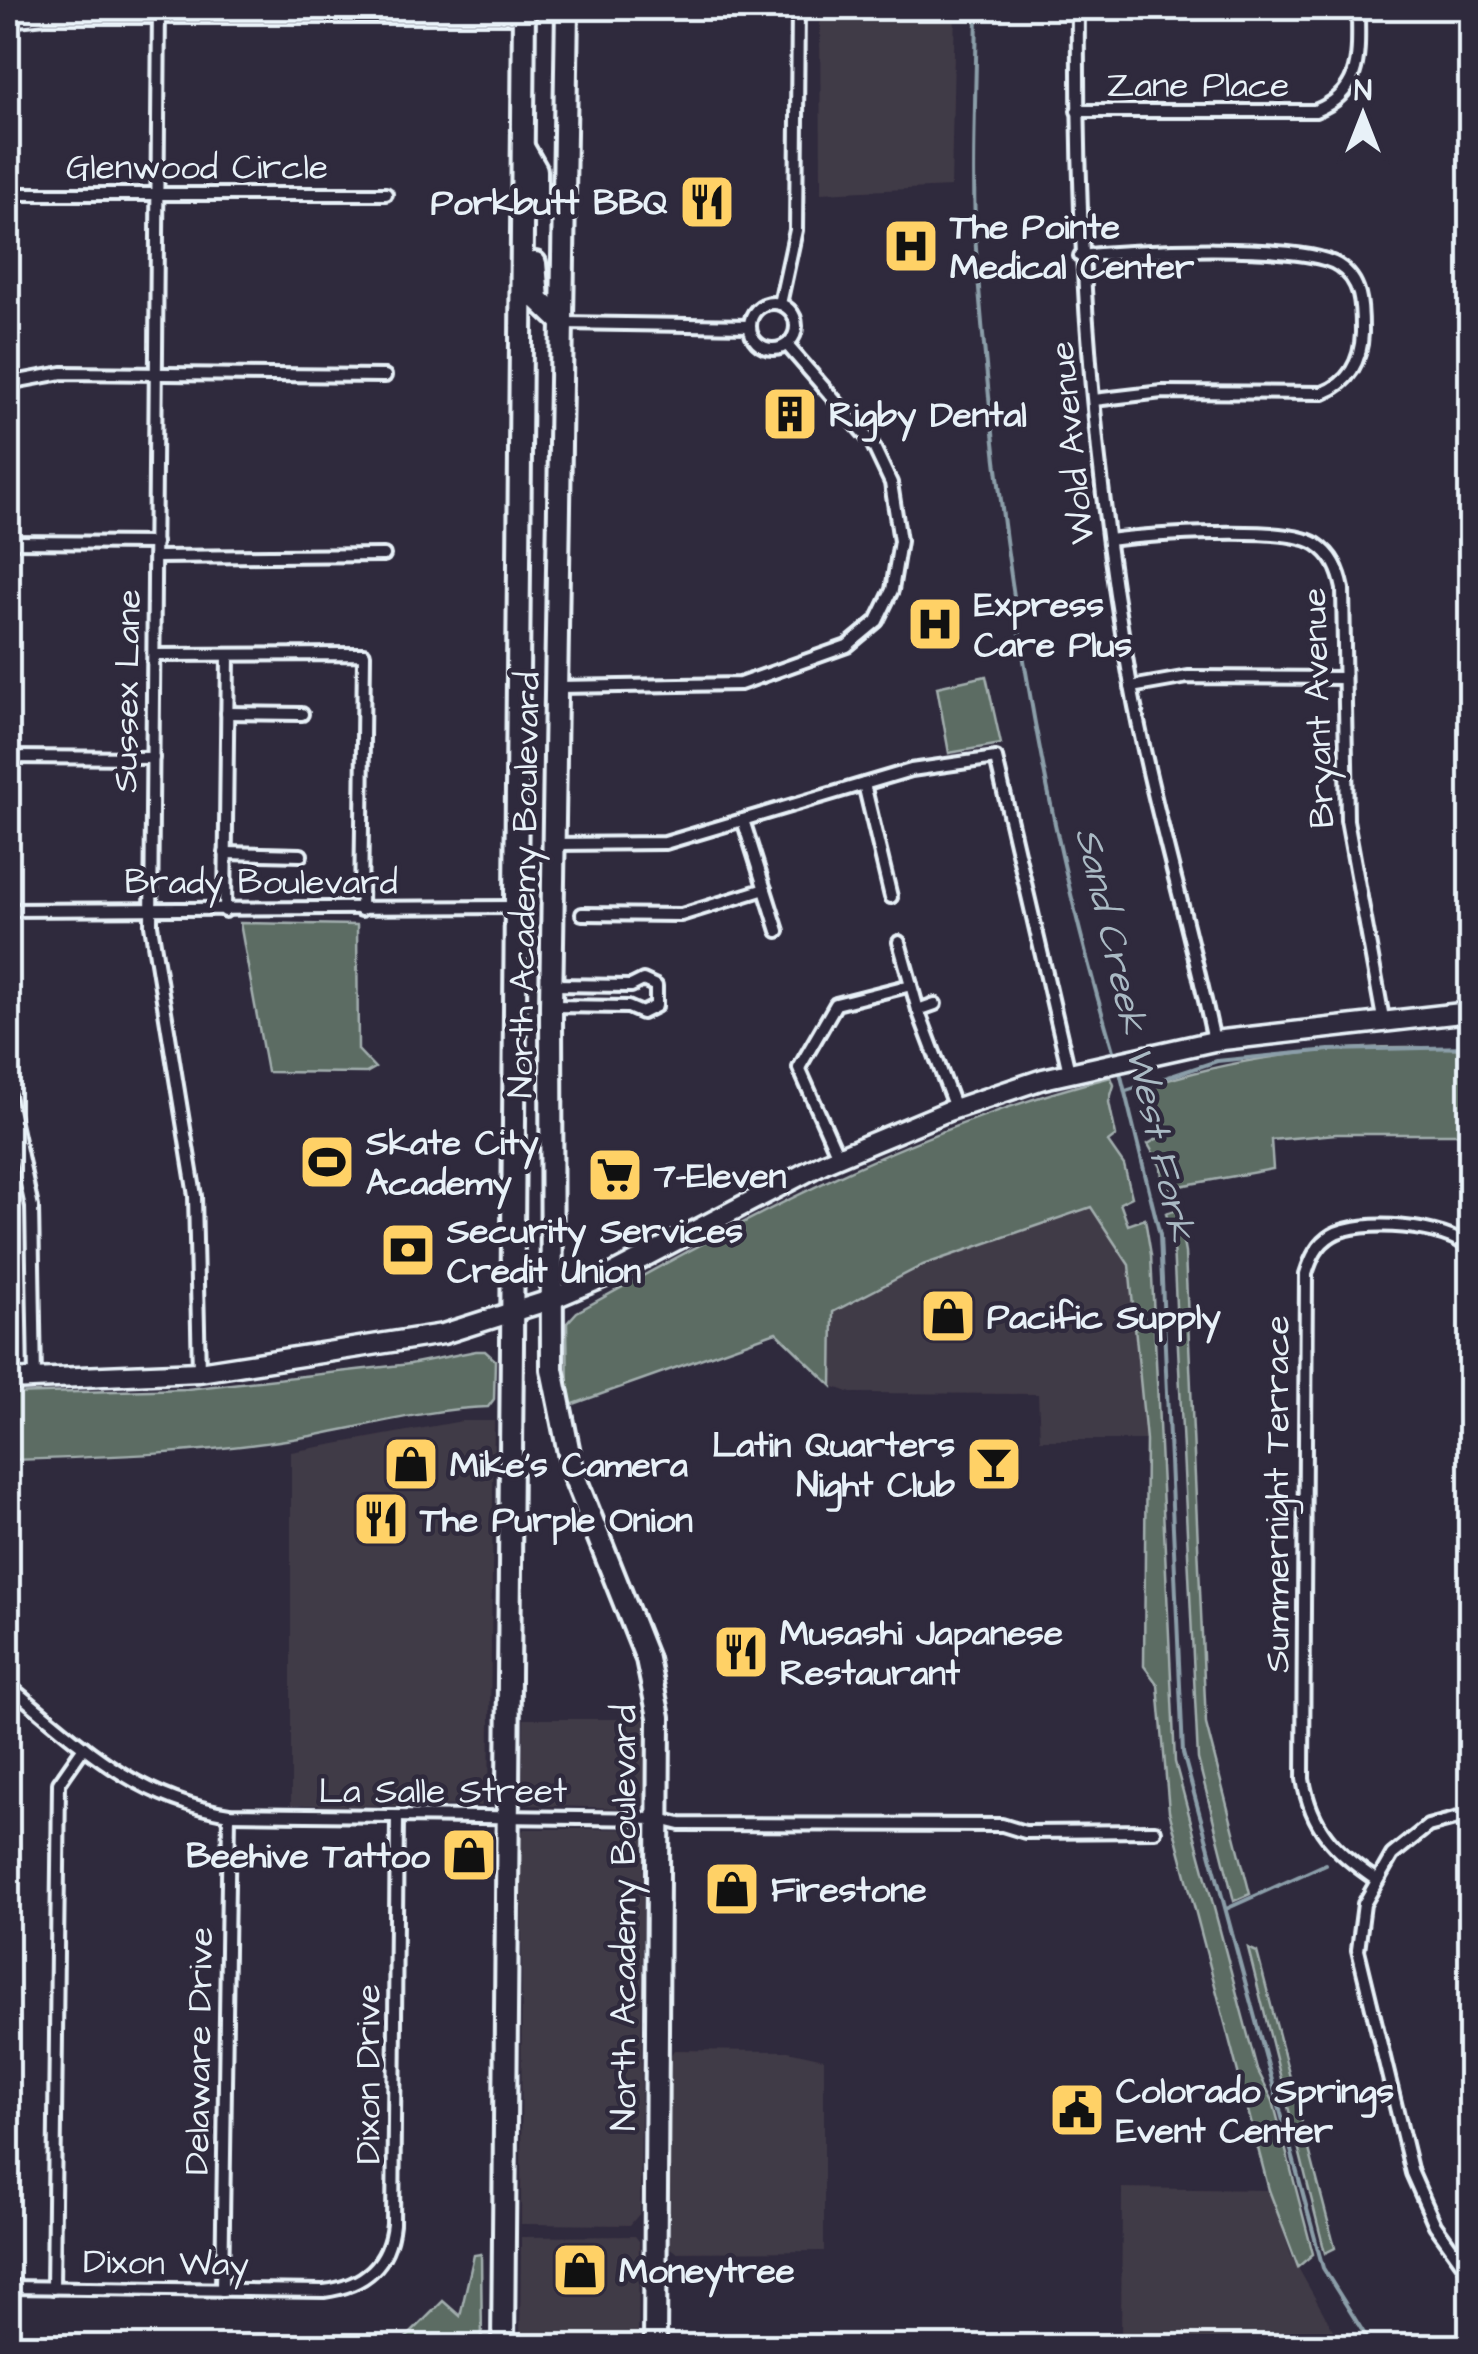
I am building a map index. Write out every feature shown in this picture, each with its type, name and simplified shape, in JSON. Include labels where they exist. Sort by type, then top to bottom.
[{"type":"highway","name":"North Academy Boulevard","points":[[567,8],[559,687],[551,985],[552,1369],[562,1435],[652,1680],[659,1716],[655,2346]]},
{"type":"highway","name":"North Academy Boulevard","points":[[502,2346],[524,12]]},
{"type":"highway","points":[[522,145],[536,170],[534,284],[538,299],[563,323]]},
{"type":"main road","points":[[8,1380],[199,1372],[406,1342],[512,1313],[614,1273],[838,1156],[955,1108],[1078,1070],[1214,1040],[1384,1025],[1470,1012]]},
{"type":"street","points":[[780,304],[796,230],[798,8]]},
{"type":"street","name":"Wold Avenue","points":[[1078,8],[1080,256],[1109,540],[1151,787],[1214,1040]]},
{"type":"street","name":"Zane Place","points":[[1077,111],[1315,111],[1343,96],[1356,76],[1358,8]]},
{"type":"street","points":[[8,21],[159,12],[524,12]]},
{"type":"street","name":"Sussex Lane","points":[[159,12],[151,909],[156,970],[198,1224],[199,1372]]},
{"type":"street","name":"Glenwood Circle","points":[[8,194],[386,194]]},
{"type":"street","points":[[1080,256],[1126,251],[1309,254],[1341,266],[1358,289],[1362,305],[1358,360],[1344,382],[1323,393],[1162,392],[1094,400]]},
{"type":"street","points":[[750,326],[763,305],[780,304]]},
{"type":"street","points":[[780,304],[796,321],[787,345]]},
{"type":"street","points":[[563,323],[750,326]]},
{"type":"street","points":[[750,326],[761,346],[772,350],[787,345]]},
{"type":"street","points":[[559,687],[740,684],[846,646],[877,621],[892,590],[900,542],[891,484],[872,443],[787,345]]},
{"type":"street","points":[[8,383],[62,373],[385,376]]},
{"type":"street","name":"Bryant Avenue","points":[[1109,540],[1155,535],[1292,536],[1316,544],[1340,574],[1347,820],[1384,1025]]},
{"type":"street","points":[[8,542],[155,543]]},
{"type":"street","points":[[155,557],[384,555]]},
{"type":"street","points":[[154,655],[364,654],[361,910]]},
{"type":"street","points":[[224,911],[228,655]]},
{"type":"street","points":[[1132,686],[1188,677],[1343,678]]},
{"type":"street","points":[[228,712],[302,714]]},
{"type":"street","points":[[8,758],[153,758]]},
{"type":"street","points":[[554,844],[664,843],[912,770],[996,758],[1078,1070]]},
{"type":"street","points":[[864,784],[891,897]]},
{"type":"street","points":[[744,820],[778,931]]},
{"type":"street","points":[[225,853],[301,854]]},
{"type":"street","points":[[582,914],[681,916],[765,889]]},
{"type":"street","name":"Brady Boulevard","points":[[8,910],[515,907]]},
{"type":"street","points":[[899,942],[918,1010],[955,1108]]},
{"type":"street","points":[[551,985],[630,986],[643,980],[656,986],[659,995],[656,1006],[648,1012],[628,1007],[551,1006]]},
{"type":"street","points":[[838,1156],[798,1068],[836,1004],[911,984]]},
{"type":"street","points":[[918,1010],[934,1004]]},
{"type":"street","points":[[8,1095],[32,1206],[36,1380]]},
{"type":"street","name":"Summernight Terrace","points":[[1376,1879],[1326,1840],[1313,1819],[1303,1779],[1306,1274],[1321,1244],[1353,1228],[1437,1230],[1456,1236],[1470,1249]]},
{"type":"street","name":"La Salle Street","points":[[8,1685],[84,1748],[156,1796],[228,1814],[660,1819],[698,1825],[1002,1825],[1025,1832],[1155,1832]]},
{"type":"street","points":[[53,2288],[59,1783],[84,1748]]},
{"type":"street","name":"Delaware Drive","points":[[222,2290],[228,1814]]},
{"type":"street","points":[[1470,1814],[1428,1826],[1408,1838],[1376,1879],[1359,1928],[1362,1977],[1412,2173],[1435,2226],[1470,2274]]},
{"type":"street","name":"Dixon Drive","points":[[324,2291],[367,2277],[391,2244],[397,1817]]},
{"type":"street","name":"Dixon Way","points":[[8,2288],[324,2291]]},
{"type":"shaded area","points":[[820,8],[955,8],[951,187],[821,193]]},
{"type":"shaded area","points":[[1091,1207],[1129,1265],[1146,1440],[1040,1440],[1038,1394],[851,1393],[832,1386],[832,1313],[923,1265]]},
{"type":"shaded area","points":[[462,1421],[494,1421],[489,1799],[480,1806],[291,1805],[291,1452]]},
{"type":"shaded area","points":[[524,1719],[650,1719],[651,1801],[646,1809],[527,1805],[522,1796]]},
{"type":"shaded area","points":[[524,1829],[639,1829],[644,1834],[640,2213],[630,2225],[521,2224],[522,1898],[515,1877],[518,1836]]},
{"type":"shaded area","points":[[674,2050],[788,2051],[824,2059],[824,2251],[676,2252],[670,2248],[670,2056]]},
{"type":"shaded area","points":[[1122,2188],[1269,2190],[1291,2255],[1342,2346],[1121,2346]]},
{"type":"shaded area","points":[[635,2236],[639,2241],[638,2346],[520,2346],[521,2237]]},
{"type":"green space","points":[[986,676],[1001,744],[949,753],[937,687]]},
{"type":"green space","points":[[240,923],[357,925],[358,1050],[375,1068],[366,1073],[267,1072]]},
{"type":"green space","points":[[1388,1047],[1470,1049],[1470,1134],[1336,1134],[1271,1140],[1273,1169],[1163,1189],[1161,1167],[1148,1144],[1160,1137],[1143,1088],[1263,1058]]},
{"type":"green space","points":[[1111,1077],[1114,1085],[1109,1102],[1116,1136],[1108,1142],[1124,1165],[1132,1197],[1120,1203],[1128,1225],[1145,1219],[1151,1255],[1175,1762],[1257,2069],[1273,2101],[1313,2254],[1298,2267],[1269,2190],[1169,1811],[1158,1685],[1144,1666],[1146,1440],[1129,1265],[1091,1207],[923,1265],[833,1312],[832,1386],[776,1332],[568,1406],[567,1323],[577,1312],[771,1209],[903,1147],[1040,1097]]},
{"type":"green space","points":[[1177,1210],[1185,1253],[1206,1724],[1250,1894],[1234,1901],[1198,1759],[1173,1244],[1166,1213]]},
{"type":"green space","points":[[485,1351],[495,1360],[494,1399],[488,1407],[441,1411],[226,1448],[8,1460],[8,1394],[187,1389],[410,1364]]},
{"type":"green space","points":[[1248,1948],[1257,1952],[1335,2248],[1325,2253]]},
{"type":"green space","points":[[481,2254],[482,2346],[408,2346],[404,2340],[443,2301],[460,2316],[474,2255]]},
{"type":"waterway","name":"Sand Creek West Fork","points":[[977,8],[975,233],[1009,564],[1042,762],[1087,958],[1114,1054]]},
{"type":"waterway","points":[[1126,1091],[1217,1061],[1329,1050],[1470,1047]]},
{"type":"waterway","name":"Sand Creek West Fork","points":[[1119,1068],[1160,1235],[1183,1753],[1323,2268],[1372,2346]]},
{"type":"waterway","points":[[1226,1909],[1326,1864]]},
{"type":"place","name":"Porkbutt BBQ","points":[[707,202]]},
{"type":"place","name":"The Pointe Medical Center","points":[[911,246]]},
{"type":"place","name":"Rigby Dental","points":[[790,414]]},
{"type":"place","name":"Express Care Plus","points":[[935,624]]},
{"type":"place","name":"Skate City Academy","points":[[327,1162]]},
{"type":"place","name":"7-Eleven","points":[[615,1175]]},
{"type":"place","name":"Security Services Credit Union","points":[[408,1250]]},
{"type":"place","name":"Pacific Supply","points":[[948,1316]]},
{"type":"place","name":"Mike's Camera","points":[[411,1464]]},
{"type":"place","name":"Latin Quarters Night Club","points":[[994,1464]]},
{"type":"place","name":"The Purple Onion","points":[[381,1519]]},
{"type":"place","name":"Musashi Japanese Restaurant","points":[[741,1652]]},
{"type":"place","name":"Beehive Tattoo","points":[[469,1855]]},
{"type":"place","name":"Firestone","points":[[732,1889]]},
{"type":"place","name":"Colorado Springs Event Center","points":[[1077,2110]]},
{"type":"place","name":"Moneytree","points":[[580,2270]]}]
